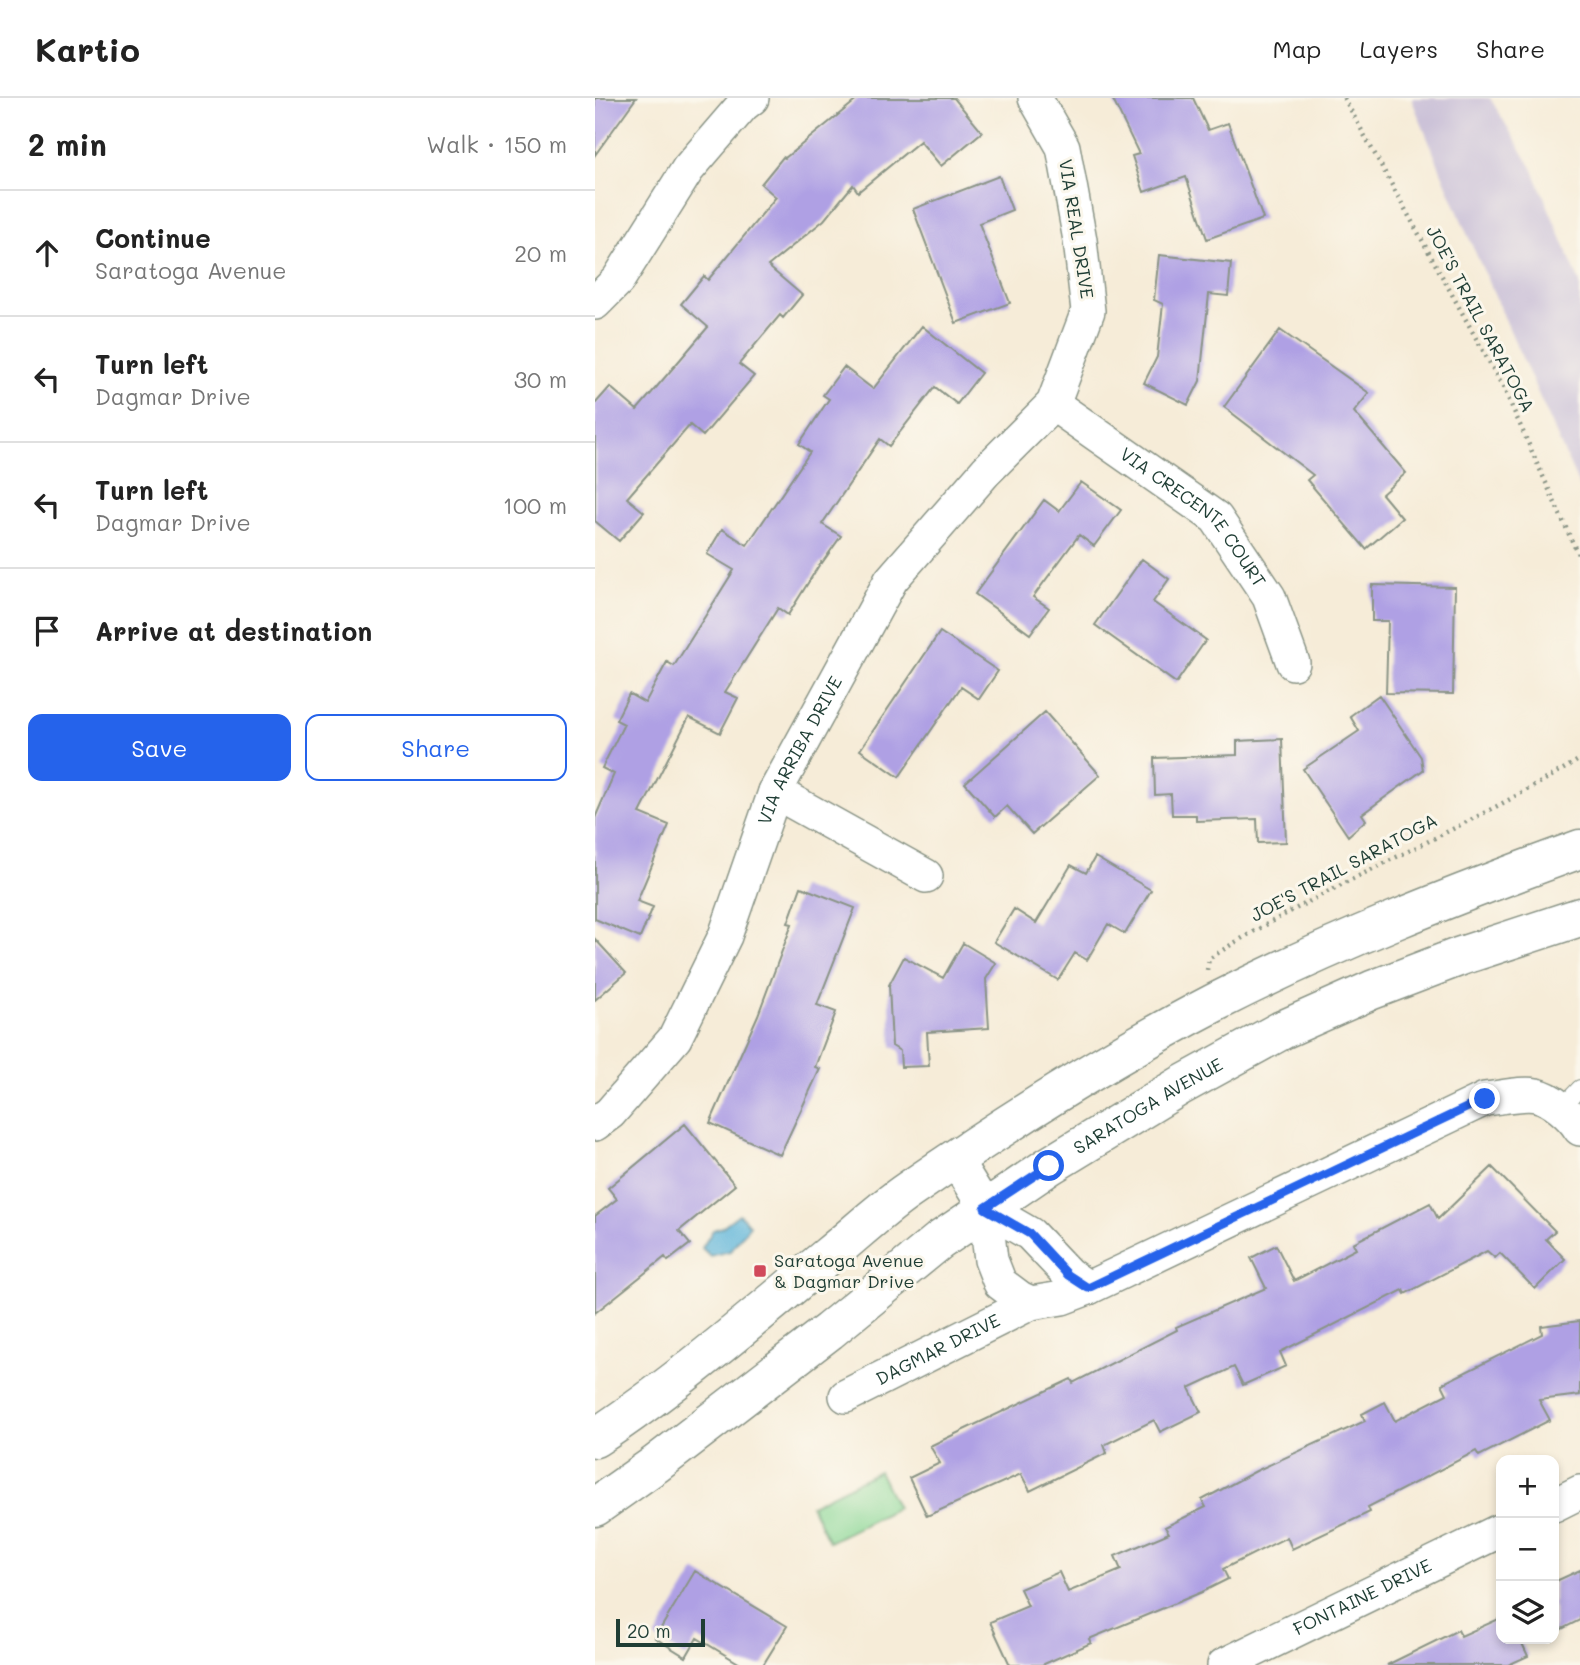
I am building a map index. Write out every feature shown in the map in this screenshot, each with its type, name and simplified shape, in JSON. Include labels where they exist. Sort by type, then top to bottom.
[{"type":"main road","points":[[595,1438],[720,1344],[906,1192],[1116,1058],[1217,1002],[1326,950],[1450,898],[1580,849]]},
{"type":"main road","name":"SARATOGA AVENUE","points":[[595,1507],[656,1464],[829,1331],[939,1241],[1049,1166],[1180,1086],[1282,1030],[1372,990],[1461,956],[1580,916]]},
{"type":"street","points":[[595,303],[618,280],[688,169],[752,98]]},
{"type":"street","name":"VIA REAL DRIVE","points":[[1035,98],[1063,147],[1080,240],[1088,311],[1053,404]]},
{"type":"street","name":"VIA CRECENTE COURT","points":[[1053,404],[1216,517],[1269,597],[1293,663]]},
{"type":"street","name":"VIA ARRIBA DRIVE","points":[[595,1124],[610,1112],[675,1038],[725,936],[775,792],[891,580],[986,471],[1053,404]]},
{"type":"street","points":[[775,792],[926,876]]},
{"type":"street","name":"DAGMAR DRIVE","points":[[846,1396],[1031,1303],[1062,1298],[1088,1288],[1485,1099],[1536,1095],[1574,1109]]},
{"type":"street","name":"DAGMAR DRIVE","points":[[955,1159],[985,1208],[991,1259],[1000,1283],[1031,1303]]},
{"type":"street","name":"DAGMAR DRIVE","points":[[985,1208],[1030,1234],[1068,1275],[1088,1288]]},
{"type":"street","points":[[1559,1502],[1580,1492]]},
{"type":"street","name":"FONTAINE DRIVE","points":[[1224,1665],[1496,1532]]},
{"type":"path","name":"JOE'S TRAIL SARATOGA","points":[[1344,98],[1504,389],[1580,559]]},
{"type":"path","name":"JOE'S TRAIL SARATOGA","points":[[1207,972],[1209,959],[1233,943],[1352,878],[1542,783],[1580,758]]},
{"type":"shaded area","points":[[1411,98],[1490,98],[1532,168],[1580,283],[1580,488],[1465,229]]},
{"type":"green space","points":[[879,1471],[897,1508],[829,1542],[811,1505]]},
{"type":"water","points":[[739,1214],[750,1225],[730,1251],[710,1256],[702,1248],[713,1230],[722,1227]]},
{"type":"building","points":[[595,98],[636,98],[595,155]]},
{"type":"building","points":[[859,98],[954,98],[982,132],[941,166],[920,141],[858,192],[853,185],[824,220],[768,266],[802,295],[783,318],[780,315],[739,364],[754,376],[703,436],[690,425],[627,498],[644,512],[619,541],[595,521],[595,404],[610,387],[637,410],[708,327],[681,304],[704,276],[708,280],[776,197],[761,184],[783,157]]},
{"type":"building","points":[[1112,98],[1193,98],[1208,130],[1228,123],[1263,219],[1207,239],[1186,177],[1144,192],[1132,156],[1139,154]]},
{"type":"building","points":[[999,176],[1012,210],[979,223],[1010,303],[956,323],[913,209]]},
{"type":"building","points":[[1159,255],[1231,263],[1228,296],[1209,294],[1200,381],[1188,405],[1144,383],[1157,357],[1163,304],[1154,300]]},
{"type":"building","points":[[922,326],[981,373],[957,404],[935,387],[889,446],[880,439],[822,524],[841,536],[821,562],[788,615],[778,608],[725,692],[738,698],[720,733],[689,717],[640,813],[669,825],[637,901],[653,907],[640,938],[595,919],[595,818],[614,774],[602,768],[624,724],[616,720],[629,694],[645,703],[667,662],[674,666],[734,570],[707,554],[722,529],[747,545],[810,452],[799,444],[829,399],[823,395],[844,367],[873,389]]},
{"type":"building","points":[[1280,330],[1369,393],[1354,412],[1406,473],[1382,494],[1402,518],[1366,549],[1307,480],[1313,475],[1224,407]]},
{"type":"building","points":[[1081,482],[1121,510],[1094,546],[1079,535],[1033,597],[1049,608],[1030,634],[975,594],[1044,500],[1059,511]]},
{"type":"building","points":[[1142,559],[1169,579],[1153,602],[1206,640],[1176,683],[1095,625]]},
{"type":"building","points":[[1372,585],[1455,587],[1453,694],[1386,693],[1388,621],[1372,621]]},
{"type":"building","points":[[940,632],[998,671],[979,699],[961,687],[899,777],[860,750]]},
{"type":"building","points":[[1379,695],[1421,757],[1423,770],[1362,814],[1366,820],[1348,836],[1303,769],[1359,731],[1350,716]]},
{"type":"building","points":[[1045,712],[1100,775],[1032,834],[1007,806],[995,817],[965,783]]},
{"type":"building","points":[[1282,739],[1286,842],[1258,843],[1257,819],[1196,821],[1196,815],[1172,815],[1171,794],[1155,795],[1154,758],[1237,755],[1237,741]]},
{"type":"building","points":[[1095,857],[1151,890],[1125,934],[1108,924],[1087,960],[1075,953],[1058,980],[994,942],[1014,909],[1036,923],[1071,865],[1086,873]]},
{"type":"building","points":[[801,887],[855,908],[817,1005],[836,1012],[815,1067],[820,1069],[780,1155],[710,1123],[758,1015],[792,924],[788,923]]},
{"type":"building","points":[[595,939],[626,973],[595,1000]]},
{"type":"building","points":[[963,943],[996,963],[986,979],[989,1028],[927,1032],[929,1066],[901,1067],[900,1051],[892,1046],[889,985],[904,957],[943,978]]},
{"type":"building","points":[[685,1124],[735,1185],[679,1231],[690,1244],[668,1261],[665,1257],[595,1313],[595,1216],[617,1199],[608,1188]]},
{"type":"building","points":[[1492,1167],[1555,1231],[1546,1239],[1565,1259],[1535,1289],[1500,1253],[1495,1258],[1487,1251],[1405,1294],[1403,1290],[1280,1352],[1286,1366],[1243,1385],[1234,1367],[1189,1388],[1201,1412],[1160,1432],[1154,1420],[1104,1445],[1107,1453],[1030,1491],[1021,1474],[927,1516],[909,1478],[940,1463],[930,1446],[1071,1379],[1073,1383],[1177,1330],[1176,1327],[1266,1288],[1251,1258],[1276,1245],[1294,1281],[1356,1249],[1353,1243],[1430,1203],[1438,1219]]},
{"type":"building","points":[[1580,1321],[1580,1395],[1539,1400],[1550,1420],[1479,1456],[1476,1451],[1368,1507],[1370,1512],[1292,1549],[1287,1537],[1223,1569],[1228,1579],[1089,1639],[1091,1643],[1042,1665],[1010,1665],[990,1622],[1028,1606],[1020,1589],[1059,1572],[1068,1592],[1121,1570],[1115,1556],[1169,1533],[1165,1527],[1206,1507],[1202,1500],[1256,1471],[1365,1421],[1362,1414],[1385,1402],[1395,1421],[1447,1394],[1442,1384],[1542,1334],[1541,1326]]},
{"type":"building","points":[[1580,1570],[1580,1620],[1559,1630],[1559,1581]]},
{"type":"building","points":[[695,1571],[787,1626],[763,1665],[742,1665],[697,1638],[686,1657],[655,1638]]},
{"type":"building","points":[[1496,1620],[1496,1644],[1522,1644],[1528,1656],[1508,1665],[1387,1665],[1458,1630],[1461,1636]]},
{"type":"place","name":"Saratoga Avenue & Dagmar Drive","points":[[760,1271]]},
{"type":"route","points":[[1049,1166],[985,1208],[1030,1234],[1068,1275],[1088,1288],[1485,1099]]}]
